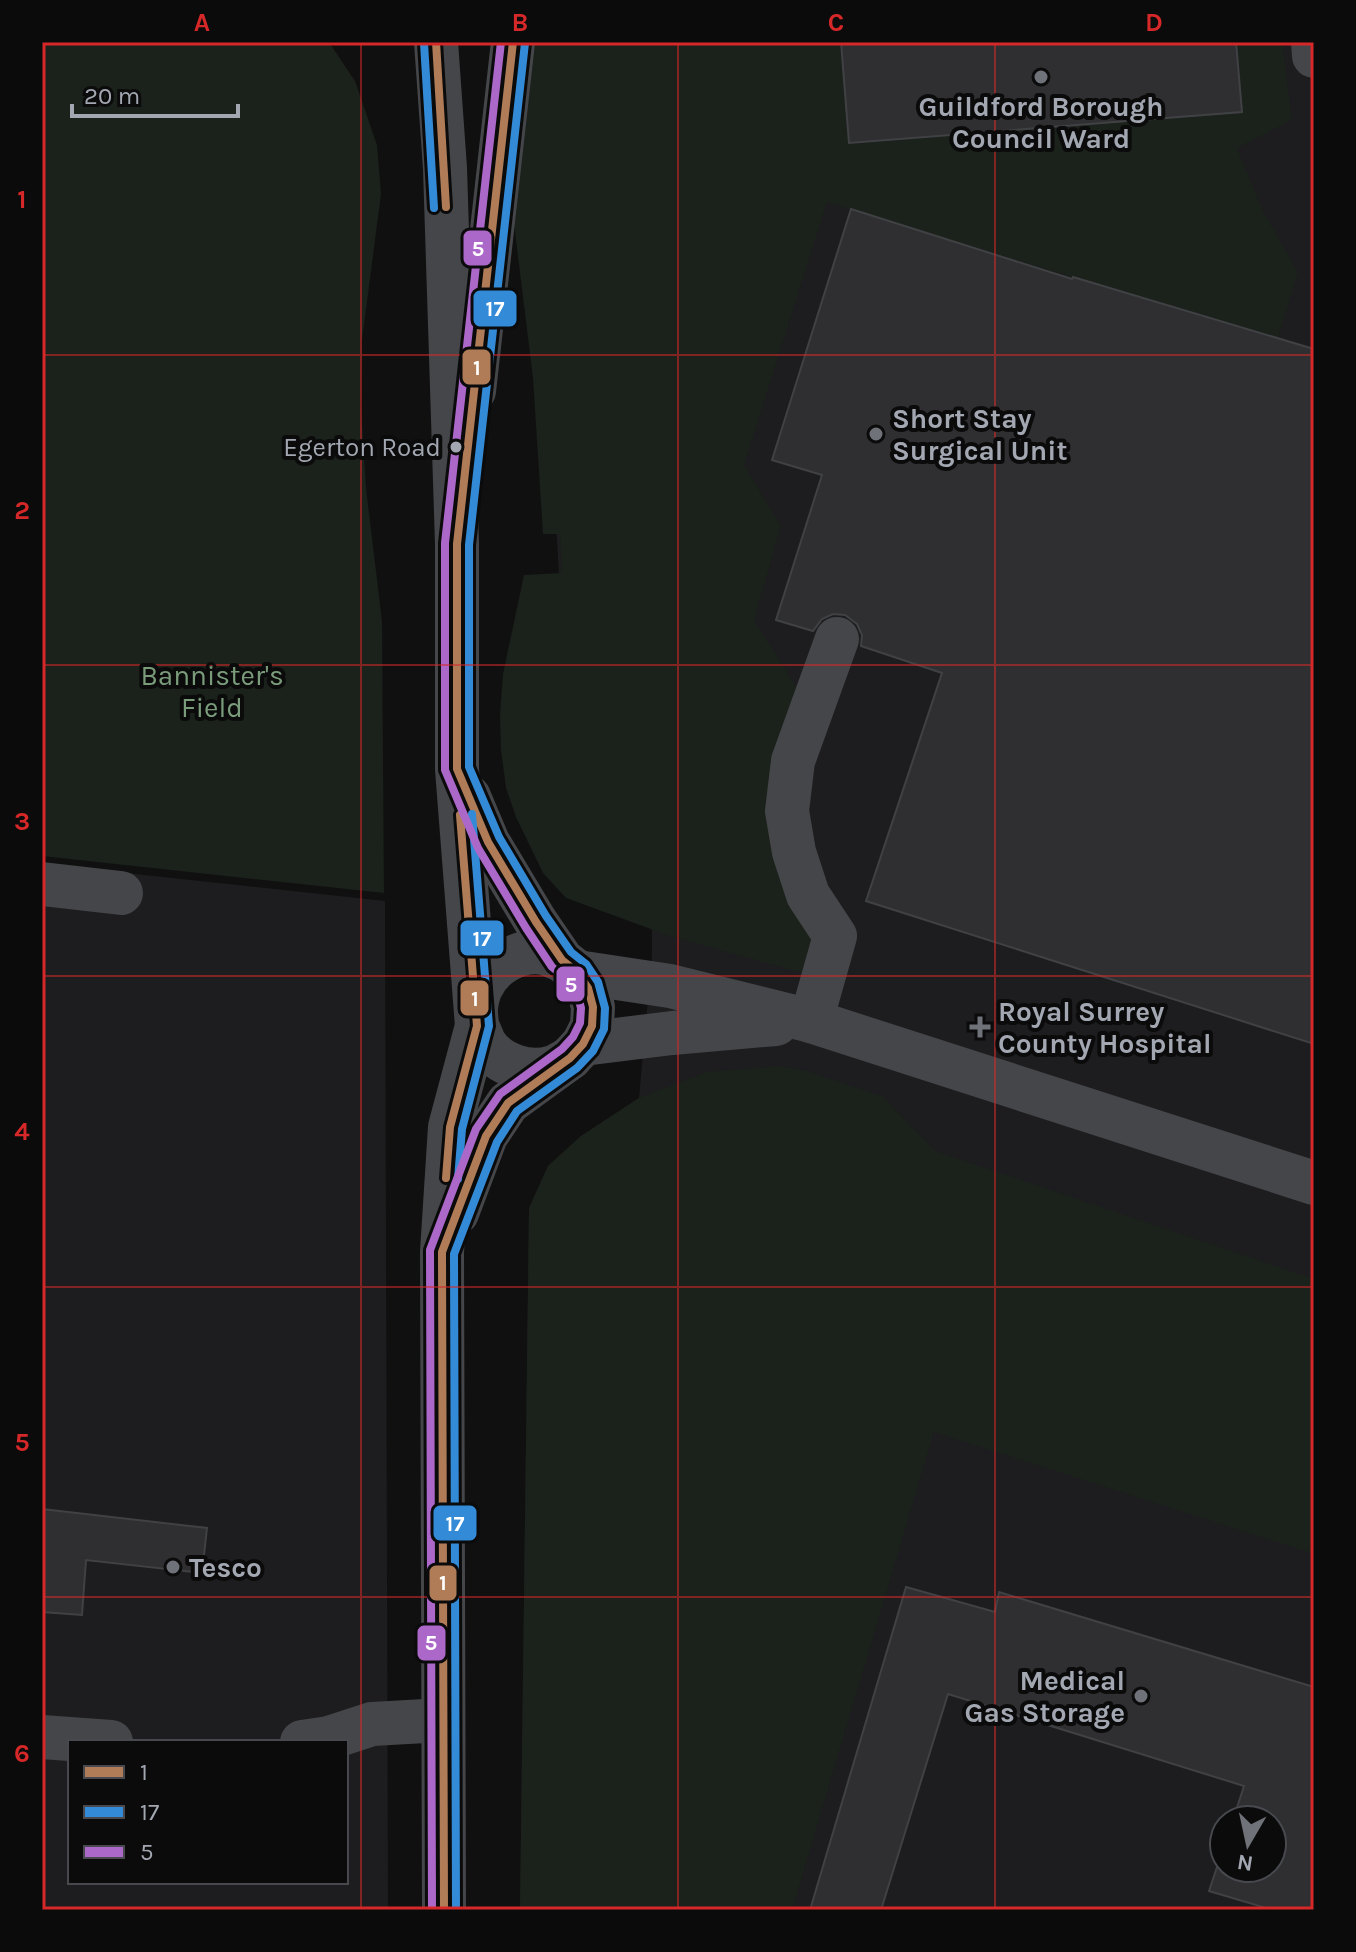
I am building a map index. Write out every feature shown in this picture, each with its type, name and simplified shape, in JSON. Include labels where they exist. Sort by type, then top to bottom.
[{"type":"street","points":[[405,42],[445,168]]},
{"type":"street","points":[[436,42],[445,168],[457,544],[457,769],[477,1016],[485,1044],[498,1058],[515,1067],[534,1070],[552,1068],[577,1051],[672,1033],[811,1021]]},
{"type":"street","points":[[457,544],[513,42]]},
{"type":"street","points":[[1313,42],[1314,56]]},
{"type":"street","points":[[811,1021],[835,936],[808,895],[794,852],[787,811],[793,761],[837,639]]},
{"type":"street","points":[[442,1252],[486,1136],[508,1103],[577,1051],[592,1026],[593,1007],[588,988],[536,922],[488,842],[457,769]]},
{"type":"street","points":[[42,884],[121,893]]},
{"type":"street","points":[[444,1910],[442,1252],[450,1127],[477,1016],[480,989],[490,973],[505,960],[524,954],[543,953],[570,966],[670,986],[811,1021],[1314,1183]]},
{"type":"street","points":[[316,1740],[372,1724],[443,1720]]},
{"type":"street","points":[[42,1737],[83,1740]]},
{"type":"shaded area","name":"Royal Surrey County Hospital","points":[[595,42],[1314,42],[1314,1910],[520,1910],[529,1208],[548,1166],[581,1136],[639,1098],[652,955],[652,929],[573,827],[550,415]]},
{"type":"shaded area","points":[[42,864],[385,901],[388,1910],[42,1910]]},
{"type":"green space","name":"Bannister's Field","points":[[42,42],[329,42],[355,81],[377,145],[381,194],[362,340],[361,408],[366,488],[382,621],[384,893],[42,856]]},
{"type":"green space","points":[[533,42],[1282,42],[1292,120],[1237,148],[1262,209],[1298,273],[1277,340],[827,202],[744,465],[781,526],[754,620],[797,688],[821,940],[810,975],[670,936],[566,898],[543,873],[516,817],[506,788],[500,714],[503,674],[524,575],[562,573],[560,534],[543,534],[533,378],[506,159]]},
{"type":"green space","points":[[781,1066],[807,1071],[882,1096],[935,1151],[1314,1279],[1314,1554],[934,1432],[792,1910],[520,1910],[529,1208],[548,1166],[581,1136],[639,1098],[707,1072]]},
{"type":"building","name":"Guildford Borough Council Ward","points":[[841,42],[1236,42],[1242,112],[849,143]]},
{"type":"building","name":"Royal Surrey County Hospital","points":[[851,209],[1072,279],[1314,349],[1314,1044],[866,901],[942,673],[861,646],[862,635],[857,624],[845,615],[833,614],[822,619],[813,631],[776,620],[822,475],[772,460]]},
{"type":"building","name":"Tesco","points":[[42,1509],[207,1528],[202,1573],[86,1560],[82,1615],[42,1612]]},
{"type":"building","name":"Medical Gas Storage","points":[[906,1587],[995,1612],[999,1592],[1314,1687],[1314,1910],[1273,1910],[1209,1891],[1211,1884],[1288,1884],[1288,1804],[1238,1804],[1244,1786],[948,1694],[881,1910],[810,1910]]},
{"type":"transit line","name":"1","points":[[436,42],[446,207]]},
{"type":"transit line","name":"5","points":[[432,1910],[430,1250],[476,1129],[500,1094],[562,1049],[573,1037],[580,1023],[581,1008],[577,993],[568,980],[552,967],[478,848],[445,770],[445,543],[501,42]]},
{"type":"transit line","name":"1","points":[[444,1910],[442,1252],[486,1136],[508,1103],[570,1058],[583,1044],[592,1026],[593,1007],[588,988],[577,972],[562,960],[488,842],[457,769],[457,544],[513,42]]},
{"type":"transit line","name":"17","points":[[424,43],[434,208]]},
{"type":"transit line","name":"17","points":[[456,1910],[454,1254],[497,1142],[517,1111],[577,1068],[593,1051],[604,1029],[605,1008],[598,982],[586,964],[571,952],[546,916],[499,837],[469,767],[469,545],[525,43]]},
{"type":"transit line","name":"17","points":[[458,1179],[462,1129],[489,1026],[472,814]]},
{"type":"transit line","name":"1","points":[[446,1178],[450,1127],[477,1026],[460,815]]},
{"type":"place","name":"Guildford Borough Council Ward","points":[[1041,77]]},
{"type":"place","name":"Short Stay Surgical Unit","points":[[876,434]]},
{"type":"place","name":"Egerton Road","points":[[456,447]]},
{"type":"place","name":"Royal Surrey County Hospital","points":[[980,1027]]},
{"type":"place","name":"Tesco","points":[[173,1567]]},
{"type":"place","name":"Medical Gas Storage","points":[[1141,1696]]}]
